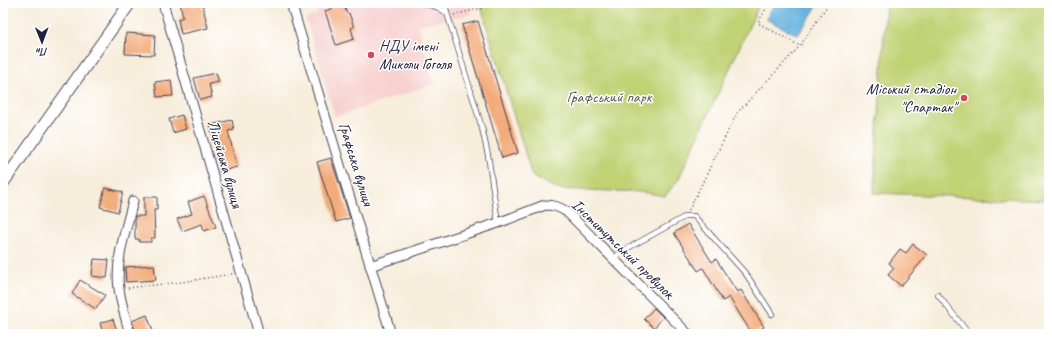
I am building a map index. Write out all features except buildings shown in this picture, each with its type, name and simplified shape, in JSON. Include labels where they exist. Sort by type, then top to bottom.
[{"type":"street","points":[[3,183],[130,3]]},
{"type":"street","name":"Ліцейська вулиця","points":[[163,3],[259,334]]},
{"type":"street","name":"Графська вулиця","points":[[291,3],[391,334]]},
{"type":"street","points":[[130,334],[119,288],[120,253],[133,201]]},
{"type":"street","name":"Інститутський провулок","points":[[370,266],[498,223],[545,205],[552,205],[567,212],[688,334]]},
{"type":"lane","points":[[423,3],[437,7],[448,15]]},
{"type":"lane","points":[[445,3],[482,128],[488,155],[498,223]]},
{"type":"lane","points":[[612,259],[621,252],[686,216],[694,216],[746,274],[772,314]]},
{"type":"lane","points":[[938,295],[969,334]]},
{"type":"path","points":[[448,15],[501,3]]},
{"type":"path","points":[[769,3],[758,24],[800,46]]},
{"type":"path","points":[[686,216],[737,113],[800,46],[828,3]]},
{"type":"path","points":[[119,288],[182,282],[241,273]]},
{"type":"shaded area","name":"НДУ імені Миколи Гоголя","points":[[315,3],[473,3],[471,4],[472,14],[418,25],[434,84],[335,117],[306,19],[318,13]]},
{"type":"green space","name":"Графський парк","points":[[480,3],[760,3],[678,180],[665,196],[641,192],[557,189],[532,176]]},
{"type":"green space","name":"Міський стадіон \"Спартак\"","points":[[886,3],[1049,3],[1049,200],[874,193]]},
{"type":"water","points":[[775,3],[819,3],[798,35],[766,19]]},
{"type":"place","name":"НДУ імені Миколи Гоголя","points":[[371,55]]},
{"type":"place","name":"Міський стадіон \"Спартак\"","points":[[964,98]]}]
